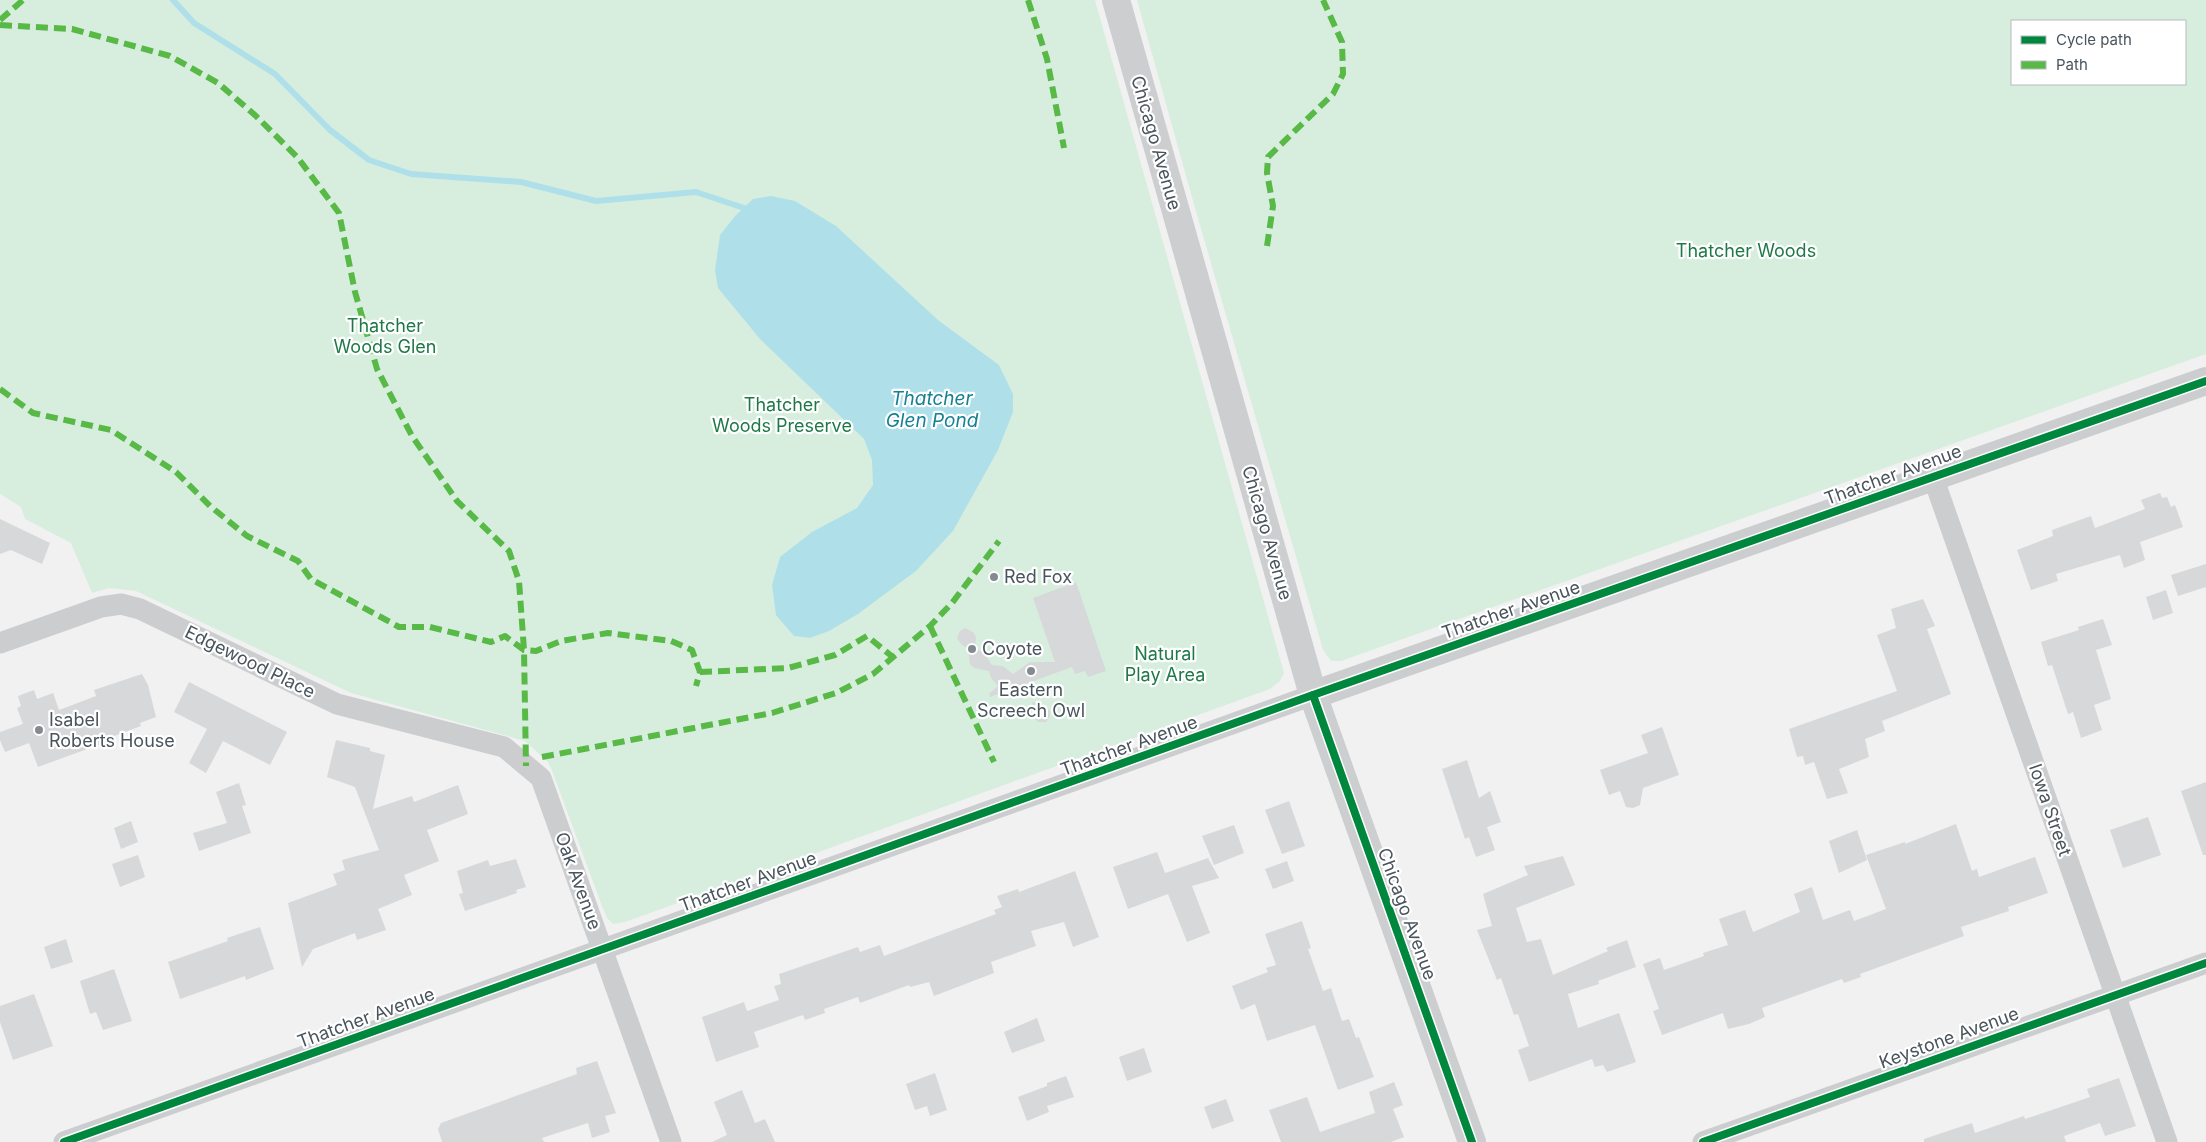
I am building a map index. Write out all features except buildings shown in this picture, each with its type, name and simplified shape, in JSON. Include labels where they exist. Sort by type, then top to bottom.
[{"type":"main road","name":"Chicago Avenue","points":[[1116,0],[1313,696],[1472,1142]]},
{"type":"street","name":"Thatcher Avenue","points":[[64,1142],[1313,696],[2206,381]]},
{"type":"street","name":"Iowa Street","points":[[1933,477],[2167,1142]]},
{"type":"street","name":"Edgewood Place","points":[[0,642],[101,606],[121,604],[140,609],[337,704],[504,748]]},
{"type":"street","name":"Oak Avenue","points":[[504,748],[541,778],[672,1142]]},
{"type":"street","name":"Keystone Avenue","points":[[1703,1142],[2206,963]]},
{"type":"green space","name":"Thatcher Woods Glen","points":[[0,0],[1095,0],[1284,673],[1280,681],[1270,689],[625,922],[613,924],[607,918],[602,906],[551,768],[547,761],[525,741],[351,693],[136,591],[109,588],[92,593],[71,543],[25,519],[21,507],[0,494]]},
{"type":"green space","name":"Thatcher Woods","points":[[1137,0],[2206,0],[2206,354],[1341,661],[1331,661],[1323,650]]},
{"type":"water","name":"Thatcher Glen Pond","points":[[771,196],[795,201],[836,226],[938,320],[999,365],[1013,394],[1013,412],[998,450],[953,531],[916,571],[858,614],[829,631],[810,638],[794,636],[776,615],[772,585],[780,557],[812,532],[857,508],[873,485],[872,460],[864,439],[760,339],[718,288],[715,270],[720,235],[735,216],[753,199]]},
{"type":"waterway","points":[[173,0],[194,23],[275,74],[330,130],[369,160],[411,174],[521,182],[596,201],[696,192],[744,208]]},
{"type":"marked path","points":[[0,20],[23,0]]},
{"type":"marked path","points":[[1028,0],[1047,59],[1064,148]]},
{"type":"marked path","points":[[1267,246],[1273,206],[1267,173],[1268,157],[1333,94],[1343,74],[1342,42],[1323,0]]},
{"type":"marked path","points":[[0,25],[72,29],[170,56],[218,83],[256,116],[298,158],[339,213],[355,292],[377,369],[412,436],[457,501],[509,551],[519,581],[524,650],[526,766]]},
{"type":"marked path","points":[[0,389],[33,413],[111,430],[176,472],[210,506],[247,536],[298,561],[311,579],[399,627],[430,627],[491,642],[505,636],[524,650],[536,651],[561,641],[608,633],[671,641],[692,650],[700,672],[696,686]]},
{"type":"marked path","points":[[542,757],[772,713],[836,693],[873,674],[930,626],[952,603],[999,541]]},
{"type":"marked path","points":[[930,626],[994,762]]},
{"type":"marked path","points":[[700,672],[788,668],[835,655],[867,636],[894,658]]},
{"type":"cycle path","points":[[64,1142],[1313,695],[2206,381]]},
{"type":"cycle path","points":[[1313,695],[1472,1142]]},
{"type":"cycle path","points":[[1703,1142],[2206,963]]},
{"type":"place","name":"Red Fox","points":[[994,577]]},
{"type":"place","name":"Coyote","points":[[972,649]]},
{"type":"place","name":"Eastern Screech Owl","points":[[1031,671]]},
{"type":"place","name":"Isabel Roberts House","points":[[39,730]]},
{"type":"park label","name":"Thatcher Woods Preserve","points":[[782,415]]},
{"type":"park label","name":"Natural Play Area","points":[[1165,664]]}]
